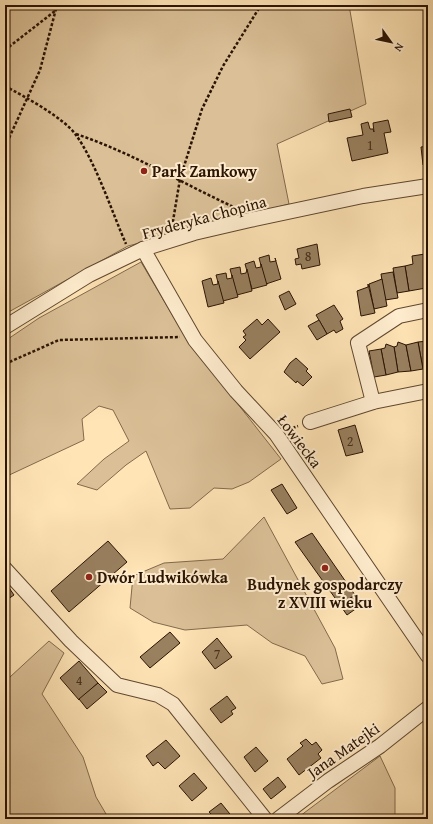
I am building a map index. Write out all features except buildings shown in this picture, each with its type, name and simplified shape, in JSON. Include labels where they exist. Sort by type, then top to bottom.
[{"type":"street","name":"Fryderyka Chopina","points":[[5,327],[89,275],[143,249],[207,230],[363,196],[428,186]]},
{"type":"street","name":"Łowiecka","points":[[143,249],[195,340],[236,391],[276,434],[428,656]]},
{"type":"street","points":[[373,402],[358,342],[399,316],[428,310]]},
{"type":"street","points":[[310,422],[373,402],[428,391]]},
{"type":"street","points":[[5,569],[71,641],[117,685],[158,695],[173,704],[265,819]]},
{"type":"street","name":"Jana Matejki","points":[[278,819],[328,781],[380,746],[428,708]]},
{"type":"path","points":[[5,147],[40,70],[57,5]]},
{"type":"path","points":[[174,239],[172,219],[180,179],[202,109],[240,36],[260,5]]},
{"type":"path","points":[[5,50],[56,10]]},
{"type":"path","points":[[5,86],[49,113],[75,134],[98,142],[180,179],[212,198],[239,210]]},
{"type":"path","points":[[75,134],[89,158],[126,244],[143,249]]},
{"type":"path","points":[[5,364],[59,340],[180,337]]},
{"type":"path","points":[[276,434],[310,422]]},
{"type":"shaded area","name":"Park Zamkowy","points":[[5,5],[349,5],[366,104],[277,144],[289,204],[128,246],[5,314]]},
{"type":"shaded area","points":[[141,262],[186,338],[281,459],[249,482],[232,489],[214,488],[190,508],[170,509],[146,451],[126,465],[97,490],[77,484],[104,459],[129,441],[113,410],[99,406],[82,419],[84,440],[5,477],[5,341],[39,318]]},
{"type":"shaded area","points":[[264,517],[335,648],[343,679],[322,684],[305,656],[272,643],[247,625],[185,630],[153,622],[130,608],[133,576],[164,563],[223,559]]},
{"type":"shaded area","points":[[49,641],[64,653],[42,694],[83,757],[96,797],[109,819],[5,819],[5,679],[10,677]]},
{"type":"shaded area","points":[[380,756],[395,788],[395,819],[296,819]]},
{"type":"place","name":"Park Zamkowy","points":[[144,171]]},
{"type":"place","name":"Budynek gospodarczy z XVIII wieku","points":[[325,568]]},
{"type":"place","name":"Dwór Ludwikówka","points":[[89,577]]}]
